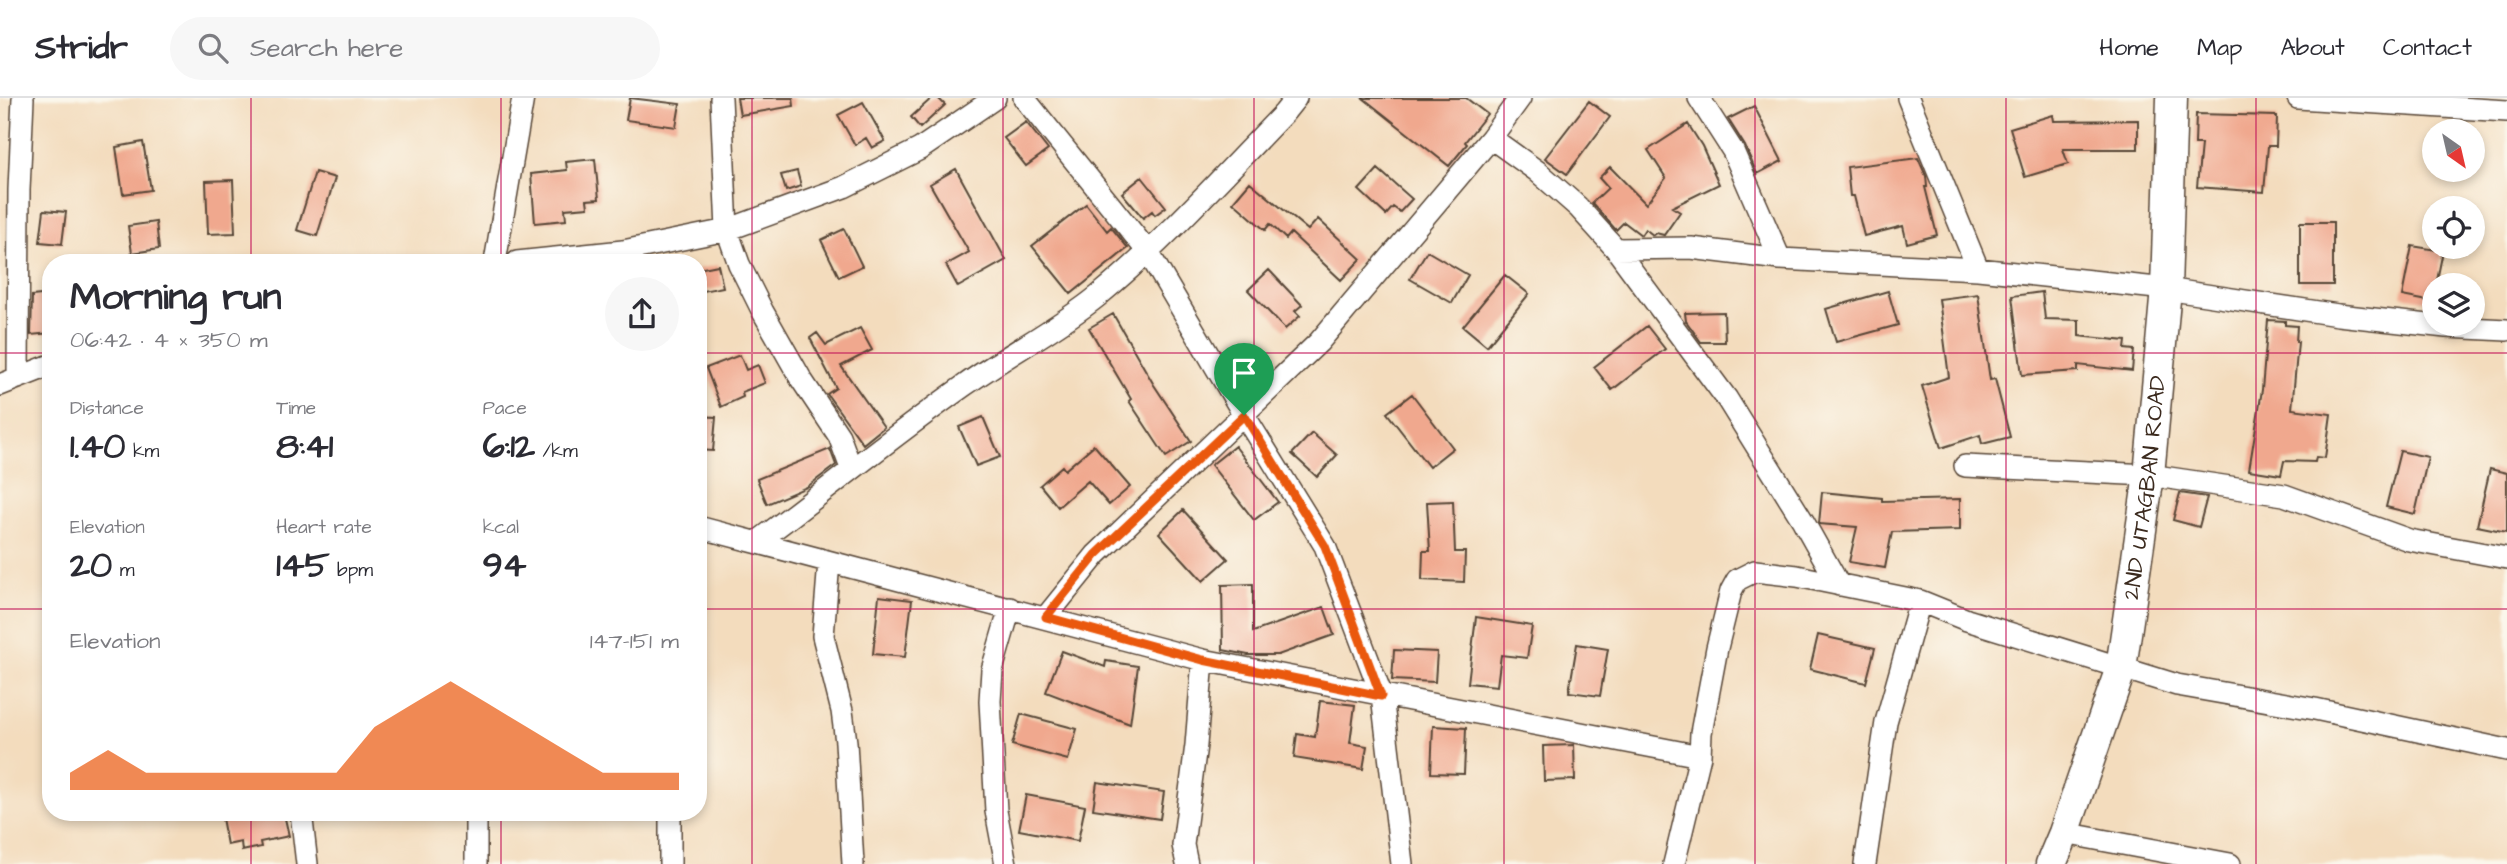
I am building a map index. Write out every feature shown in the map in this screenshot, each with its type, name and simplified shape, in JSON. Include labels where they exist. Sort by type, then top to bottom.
[{"type":"street","points":[[23,98],[9,381],[42,368]]},
{"type":"street","points":[[496,254],[523,98]]},
{"type":"street","points":[[721,98],[727,230],[739,264],[763,312],[801,379],[839,436],[851,468]]},
{"type":"street","points":[[594,254],[623,251],[727,230],[844,187],[920,149],[995,98]]},
{"type":"street","points":[[1024,98],[1148,252],[1325,546],[1381,696],[1402,864]]},
{"type":"street","points":[[757,542],[832,486],[851,468],[967,383],[1096,297],[1148,252],[1296,98]]},
{"type":"street","points":[[1046,617],[1096,555],[1319,342],[1491,138],[1520,98]]},
{"type":"street","points":[[1699,98],[1733,151],[1780,259]]},
{"type":"street","points":[[1908,98],[1978,269]]},
{"type":"street","name":"2ND UTAGBAN ROAD","points":[[2051,864],[2122,668],[2149,475],[2166,289],[2172,98]]},
{"type":"street","points":[[2298,98],[2507,111]]},
{"type":"street","points":[[1491,138],[1537,171],[1578,207],[1616,249],[1727,399],[1803,521],[1839,585]]},
{"type":"street","points":[[1616,249],[1691,248],[1780,259],[1978,269],[2166,289],[2338,315],[2446,327],[2507,330]]},
{"type":"street","points":[[1965,466],[2149,475],[2284,495],[2409,540],[2507,558]]},
{"type":"street","points":[[707,529],[1203,660],[1700,756]]},
{"type":"street","points":[[829,562],[823,636],[843,722],[853,864]]},
{"type":"street","points":[[1674,864],[1700,756],[1701,733],[1731,591],[1737,580],[1755,570],[1920,601],[1967,621],[2177,685],[2315,709],[2507,750]]},
{"type":"street","points":[[1865,864],[1886,722],[1920,601]]},
{"type":"street","points":[[1006,864],[996,811],[990,701],[992,670],[1010,608]]},
{"type":"street","points":[[1187,864],[1184,845],[1203,660]]},
{"type":"street","points":[[302,821],[307,864]]},
{"type":"street","points":[[476,821],[476,864]]},
{"type":"street","points":[[670,821],[670,864]]},
{"type":"street","points":[[2064,833],[2230,864]]},
{"type":"building","points":[[630,98],[680,104],[676,127],[626,120]]},
{"type":"building","points":[[737,98],[793,98],[794,106],[740,115]]},
{"type":"building","points":[[932,98],[938,98],[945,105],[920,128],[911,117]]},
{"type":"building","points":[[1363,98],[1466,98],[1487,114],[1449,166]]},
{"type":"building","points":[[1589,101],[1610,117],[1567,174],[1545,158]]},
{"type":"building","points":[[863,102],[885,141],[872,148],[866,138],[855,145],[838,115]]},
{"type":"building","points":[[1754,106],[1782,161],[1757,174],[1745,146],[1728,119]]},
{"type":"building","points":[[2196,114],[2277,116],[2276,146],[2268,146],[2264,192],[2197,187],[2201,144],[2195,144]]},
{"type":"building","points":[[2053,115],[2054,121],[2138,120],[2138,149],[2063,149],[2068,164],[2025,177],[2010,128]]},
{"type":"building","points":[[1026,122],[1048,150],[1026,166],[1004,138]]},
{"type":"building","points":[[1688,124],[1702,146],[1719,184],[1672,207],[1680,212],[1664,235],[1653,235],[1645,229],[1641,235],[1624,222],[1616,230],[1592,203],[1608,188],[1599,178],[1610,167],[1646,204],[1666,178],[1648,150]]},
{"type":"building","points":[[143,142],[151,190],[123,194],[116,147]]},
{"type":"building","points":[[1918,158],[1926,176],[1925,187],[1937,235],[1907,243],[1903,226],[1864,236],[1854,196],[1850,196],[1847,167]]},
{"type":"building","points":[[595,159],[599,199],[587,200],[588,207],[565,209],[566,220],[535,223],[531,174],[567,170],[566,162]]},
{"type":"building","points":[[956,169],[1006,260],[958,287],[946,265],[969,252],[930,184]]},
{"type":"building","points":[[1378,169],[1412,199],[1400,212],[1393,207],[1386,215],[1359,190]]},
{"type":"building","points":[[797,171],[801,186],[786,191],[781,175]]},
{"type":"building","points":[[315,172],[335,178],[317,236],[297,230]]},
{"type":"building","points":[[1142,177],[1166,207],[1155,215],[1152,211],[1143,218],[1122,193]]},
{"type":"building","points":[[233,180],[235,233],[208,234],[206,181]]},
{"type":"building","points":[[1250,182],[1308,230],[1318,219],[1361,259],[1341,280],[1291,233],[1286,239],[1270,224],[1265,230],[1233,202]]},
{"type":"building","points":[[1086,204],[1107,231],[1111,227],[1128,248],[1071,294],[1032,246]]},
{"type":"building","points":[[44,210],[66,212],[62,244],[40,242]]},
{"type":"building","points":[[156,222],[159,249],[132,253],[128,226]]},
{"type":"building","points":[[2300,222],[2333,222],[2333,285],[2300,285]]},
{"type":"building","points":[[844,229],[862,266],[839,277],[821,240]]},
{"type":"building","points":[[2412,246],[2422,248],[2422,259],[2441,259],[2438,273],[2422,273],[2422,300],[2402,296]]},
{"type":"building","points":[[1427,251],[1468,275],[1452,303],[1410,279]]},
{"type":"building","points":[[718,265],[723,287],[707,290],[707,267]]},
{"type":"building","points":[[1269,270],[1302,305],[1295,311],[1300,316],[1285,329],[1248,290]]},
{"type":"building","points":[[1505,275],[1529,294],[1487,346],[1463,326]]},
{"type":"building","points":[[1888,291],[1898,325],[1836,342],[1826,309]]},
{"type":"building","points":[[2042,292],[2045,319],[2079,320],[2079,336],[2126,341],[2125,349],[2134,350],[2132,371],[2078,365],[2078,371],[2022,375],[2012,296]]},
{"type":"building","points":[[1978,294],[1990,380],[1995,379],[2010,437],[1982,444],[1980,435],[1941,448],[1922,386],[1949,377],[1939,299]]},
{"type":"building","points":[[42,295],[42,334],[31,335],[32,296]]},
{"type":"building","points":[[1724,312],[1725,342],[1701,342],[1686,321],[1685,313]]},
{"type":"building","points":[[1113,314],[1154,385],[1191,441],[1166,457],[1129,401],[1131,399],[1089,328]]},
{"type":"building","points":[[2268,320],[2285,321],[2285,325],[2297,326],[2292,409],[2331,414],[2325,458],[2316,457],[2315,462],[2284,461],[2281,475],[2249,470],[2262,390]]},
{"type":"building","points":[[1647,326],[1665,349],[1612,390],[1594,367]]},
{"type":"building","points":[[860,328],[872,350],[841,366],[884,427],[863,444],[827,394],[836,388],[810,338],[817,333],[826,345]]},
{"type":"building","points":[[740,355],[746,370],[758,365],[765,383],[742,392],[743,397],[721,407],[707,368]]},
{"type":"building","points":[[1412,394],[1453,448],[1429,467],[1387,413]]},
{"type":"building","points":[[707,416],[716,417],[713,451],[707,451]]},
{"type":"building","points":[[983,417],[1000,457],[976,466],[959,427]]},
{"type":"building","points":[[1312,433],[1337,455],[1317,477],[1292,454]]},
{"type":"building","points":[[1094,445],[1130,487],[1109,505],[1088,481],[1058,507],[1040,485],[1062,466],[1065,470]]},
{"type":"building","points":[[1235,446],[1278,502],[1254,520],[1211,465]]},
{"type":"building","points":[[830,449],[836,465],[807,487],[767,504],[757,479]]},
{"type":"building","points":[[2400,451],[2428,457],[2415,514],[2386,507]]},
{"type":"building","points":[[2490,469],[2507,473],[2507,532],[2477,526]]},
{"type":"building","points":[[1822,492],[1882,498],[1882,501],[1960,499],[1960,530],[1892,532],[1885,568],[1849,562],[1857,527],[1819,524]]},
{"type":"building","points":[[2180,493],[2207,497],[2199,527],[2173,520]]},
{"type":"building","points":[[1453,501],[1455,552],[1465,552],[1464,582],[1422,580],[1423,551],[1430,551],[1427,502]]},
{"type":"building","points":[[1183,510],[1228,559],[1203,581],[1159,533]]},
{"type":"building","points":[[1253,584],[1253,632],[1324,607],[1334,635],[1278,655],[1248,655],[1223,650],[1222,585]]},
{"type":"building","points":[[879,596],[912,600],[905,657],[873,654]]},
{"type":"building","points":[[1476,617],[1532,626],[1527,658],[1501,655],[1497,686],[1468,683]]},
{"type":"building","points":[[1818,635],[1875,648],[1866,683],[1810,669]]},
{"type":"building","points":[[1577,644],[1608,649],[1600,696],[1569,692]]},
{"type":"building","points":[[1394,650],[1437,652],[1435,682],[1392,680]]},
{"type":"building","points":[[1062,651],[1105,667],[1106,661],[1138,666],[1130,724],[1046,692]]},
{"type":"building","points":[[1320,701],[1355,705],[1350,743],[1367,746],[1363,769],[1294,758],[1297,734],[1315,737]]},
{"type":"building","points":[[1021,714],[1077,729],[1068,760],[1012,745]]},
{"type":"building","points":[[1433,726],[1466,728],[1464,774],[1431,773]]},
{"type":"building","points":[[1574,745],[1575,780],[1544,781],[1543,746]]},
{"type":"building","points":[[1097,782],[1164,792],[1160,819],[1093,809]]},
{"type":"building","points":[[1026,795],[1085,806],[1078,841],[1019,830]]},
{"type":"building","points":[[223,821],[286,821],[289,836],[260,842],[261,847],[242,851],[241,842],[227,845]]},
{"type":"route","points":[[1244,415],[1325,546],[1381,696],[1203,660],[1046,617],[1096,555],[1244,415]]}]
